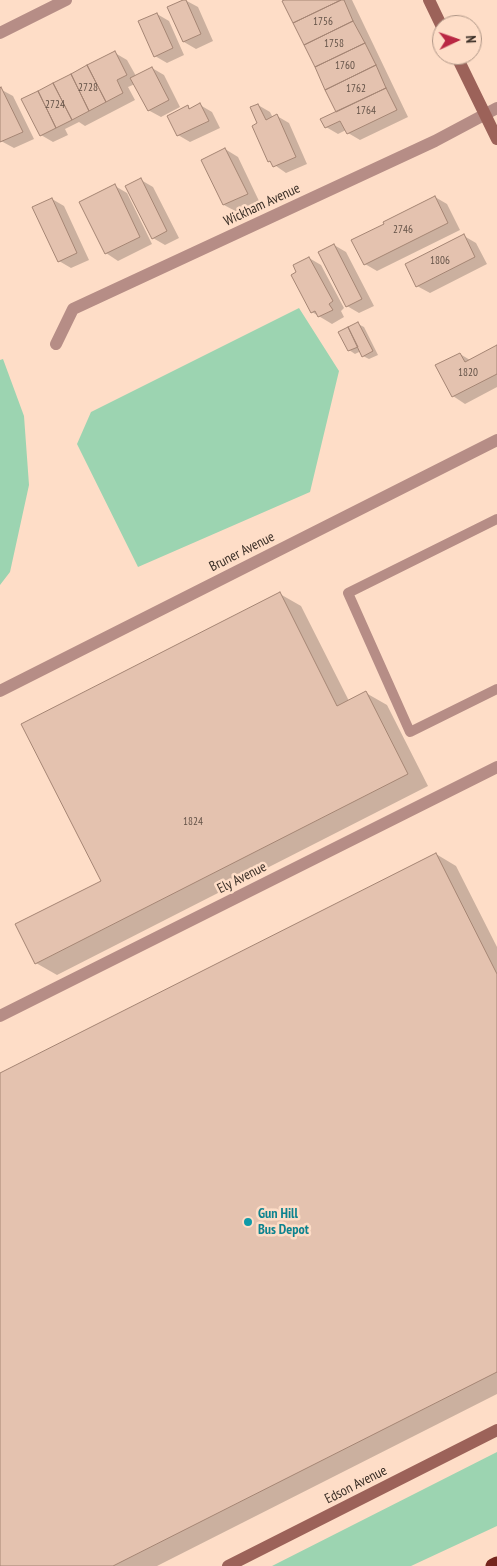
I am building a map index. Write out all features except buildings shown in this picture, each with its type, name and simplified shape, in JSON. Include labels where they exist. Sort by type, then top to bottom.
[{"type":"highway","points":[[493,1566],[497,1564]]},
{"type":"main road","points":[[429,0],[436,15]]},
{"type":"main road","points":[[461,65],[497,140]]},
{"type":"main road","name":"Edson Avenue","points":[[228,1566],[497,1430]]},
{"type":"street","points":[[0,33],[66,0]]},
{"type":"street","name":"Wickham Avenue","points":[[56,344],[73,309],[435,141],[497,108]]},
{"type":"street","name":"Bruner Avenue","points":[[0,691],[497,440]]},
{"type":"street","name":"Ely Avenue","points":[[0,1016],[497,767]]},
{"type":"lane","points":[[497,519],[348,593],[410,732],[497,689]]},
{"type":"green space","points":[[299,308],[339,371],[310,492],[138,567],[77,444],[91,412]]},
{"type":"green space","points":[[3,359],[24,416],[29,485],[10,572],[0,585],[0,360]]},
{"type":"green space","points":[[497,1452],[497,1526],[411,1566],[272,1566]]},
{"type":"place","name":"Gun Hill Bus Depot","points":[[248,1222]]}]
